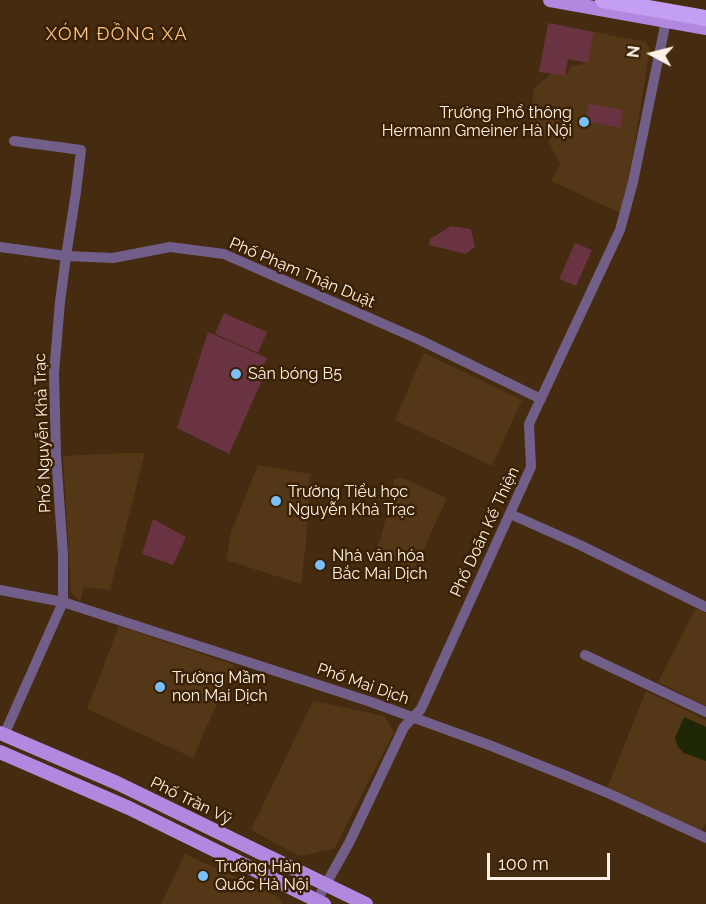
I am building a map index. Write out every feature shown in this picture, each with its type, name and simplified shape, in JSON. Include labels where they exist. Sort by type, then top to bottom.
[{"type":"highway","points":[[603,0],[706,18]]},
{"type":"main road","points":[[550,0],[706,28]]},
{"type":"main road","name":"Phố Trần Vỹ","points":[[1,737],[117,783],[366,904]]},
{"type":"main road","name":"Phố Trần Vỹ","points":[[0,752],[129,808],[321,902]]},
{"type":"street","name":"Phố Doãn Kế Thiện","points":[[321,902],[326,886],[404,727],[421,709],[531,467],[529,424],[620,230],[633,182],[666,21]]},
{"type":"street","name":"Phố Nguyễn Khả Trạc","points":[[1,737],[63,602],[63,554],[56,455],[54,373],[66,256],[81,150],[14,141]]},
{"type":"street","name":"Phố Phạm Thận Duật","points":[[0,247],[66,256],[113,258],[170,247],[224,254],[420,340],[541,399]]},
{"type":"street","points":[[510,514],[580,545],[706,607]]},
{"type":"street","name":"Phố Mai Dịch","points":[[0,591],[63,602],[414,717],[600,790],[706,838]]},
{"type":"street","points":[[585,655],[706,712]]},
{"type":"shaded area","points":[[548,23],[594,32],[588,63],[568,59],[565,76],[539,72]]},
{"type":"shaded area","name":"Trường Phổ thông Hermann Gmeiner Hà Nội","points":[[594,32],[646,42],[650,49],[626,197],[620,213],[551,181],[561,163],[555,156],[548,138],[528,134],[534,88],[551,74],[565,76],[572,66],[588,63]]},
{"type":"shaded area","points":[[589,104],[623,110],[620,128],[586,121]]},
{"type":"shaded area","points":[[451,226],[471,229],[475,247],[466,254],[429,245],[430,239]]},
{"type":"shaded area","points":[[575,243],[592,250],[576,286],[559,279]]},
{"type":"shaded area","points":[[224,313],[267,332],[258,353],[215,334]]},
{"type":"shaded area","points":[[208,332],[267,358],[259,376],[263,378],[229,454],[177,428]]},
{"type":"shaded area","points":[[424,353],[522,400],[492,466],[395,420]]},
{"type":"shaded area","points":[[145,453],[110,590],[84,587],[80,602],[71,592],[63,456]]},
{"type":"shaded area","name":"Trường Tiểu học Nguyễn Khả Trạc","points":[[258,465],[310,474],[301,584],[226,560],[232,529]]},
{"type":"shaded area","points":[[403,478],[447,498],[414,570],[376,552],[392,498],[394,479]]},
{"type":"shaded area","points":[[153,519],[186,537],[173,565],[142,554]]},
{"type":"shaded area","points":[[697,609],[706,613],[706,706],[658,682]]},
{"type":"shaded area","name":"Trường Mầm non Mai Dịch","points":[[119,626],[234,665],[193,758],[87,709]]},
{"type":"shaded area","points":[[646,691],[706,720],[706,823],[702,831],[607,788]]},
{"type":"shaded area","points":[[313,701],[384,716],[394,732],[334,849],[299,856],[251,830]]},
{"type":"shaded area","points":[[684,717],[706,727],[706,761],[684,753],[678,747],[675,738]]},
{"type":"shaded area","name":"Trường Hàn Quốc Hà Nội","points":[[185,854],[279,897],[282,904],[161,904]]},
{"type":"place","name":"Trường Phổ thông Hermann Gmeiner Hà Nội","points":[[584,122]]},
{"type":"place","name":"Sân bóng B5","points":[[236,374]]},
{"type":"place","name":"Trường Tiểu học Nguyễn Khả Trạc","points":[[276,501]]},
{"type":"place","name":"Nhà văn hóa Bắc Mai Dịch","points":[[320,565]]},
{"type":"place","name":"Trường Mầm non Mai Dịch","points":[[160,687]]},
{"type":"place","name":"Trường Hàn Quốc Hà Nội","points":[[203,876]]},
{"type":"district","name":"XÓM ĐỒNG XA","points":[[117,35]]}]
